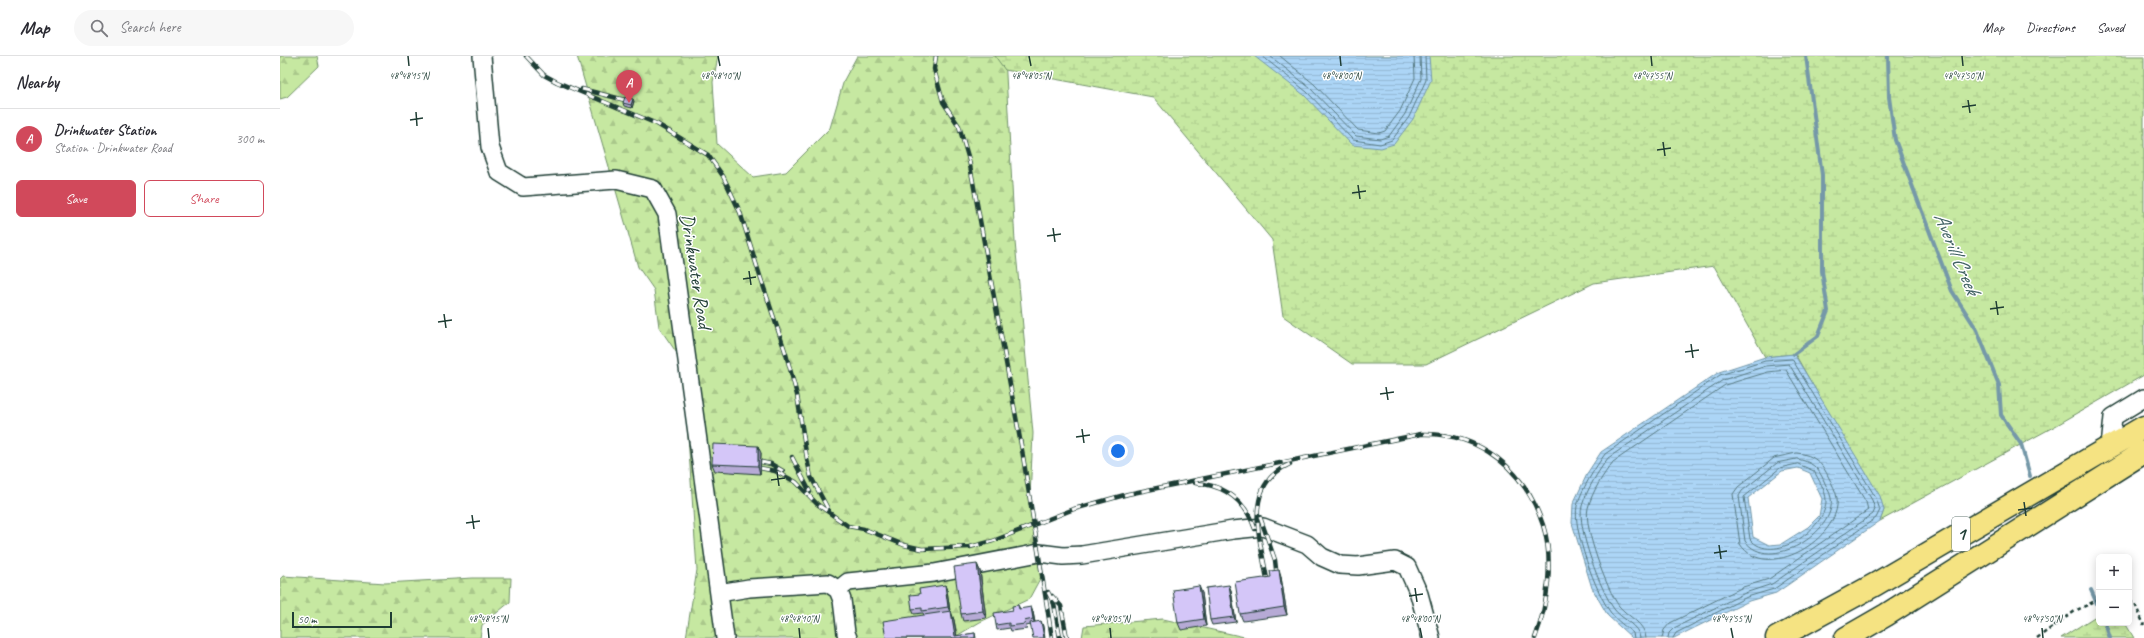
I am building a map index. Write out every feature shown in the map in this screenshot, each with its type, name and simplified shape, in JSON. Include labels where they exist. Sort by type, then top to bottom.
[{"type":"highway","name":"1","points":[[1777,638],[1876,584],[2144,427]]},
{"type":"highway","name":"1","points":[[1846,638],[1886,615],[2144,452]]},
{"type":"street","name":"Drinkwater Road","points":[[482,56],[490,147],[499,172],[523,186],[616,180],[638,185],[653,189],[667,214],[725,638]]},
{"type":"street","points":[[2110,447],[2112,417],[2144,398]]},
{"type":"street","points":[[838,590],[848,582],[934,573],[1039,553],[1063,556],[1082,555],[1263,527],[1307,544],[1322,557],[1340,566],[1358,566],[1395,561],[1407,567],[1419,594],[1431,638]]},
{"type":"street","points":[[719,593],[749,588],[828,583],[838,590],[842,600],[848,638]]},
{"type":"path","points":[[2036,638],[2075,611],[2096,600]]},
{"type":"path","points":[[2132,602],[2135,604],[2144,625]]},
{"type":"green space","points":[[280,56],[317,56],[319,66],[287,97],[280,99]]},
{"type":"green space","points":[[577,56],[718,56],[713,82],[717,144],[753,177],[786,172],[830,128],[844,80],[857,56],[1005,56],[1015,242],[1033,433],[1030,497],[1043,573],[1029,599],[980,622],[953,638],[686,638],[697,570],[683,362],[659,327],[654,290],[638,267]]},
{"type":"green space","points":[[995,56],[2144,56],[2144,375],[2057,425],[1880,521],[1884,510],[1795,354],[1765,357],[1714,266],[1594,283],[1426,364],[1352,364],[1283,316],[1272,240],[1153,97],[1005,70]]},
{"type":"green space","points":[[283,576],[385,583],[473,578],[511,578],[510,602],[482,625],[480,638],[280,638],[280,579]]},
{"type":"green space","points":[[2096,616],[2096,626],[2127,626],[2134,638],[2061,638]]},
{"type":"green space","points":[[1163,619],[1249,638],[1082,638],[1084,626]]},
{"type":"water","points":[[1254,56],[1429,56],[1431,80],[1413,119],[1394,144],[1381,148],[1352,145],[1304,95]]},
{"type":"water","points":[[1794,354],[1880,496],[1884,510],[1880,521],[1776,593],[1749,601],[1674,638],[1632,638],[1608,616],[1592,588],[1572,523],[1573,504],[1588,472],[1601,452],[1719,372],[1765,357]],"holes":[[[1798,468],[1810,473],[1822,499],[1819,516],[1808,527],[1781,544],[1769,545],[1753,537],[1748,498],[1782,471]]]},
{"type":"building","points":[[625,97],[633,99],[631,105],[623,103]]},
{"type":"building","points":[[713,444],[758,446],[758,466],[712,464]]},
{"type":"building","points":[[977,564],[983,611],[961,614],[954,567]]},
{"type":"building","points":[[1279,570],[1284,607],[1240,614],[1235,582],[1271,577],[1270,571]]},
{"type":"building","points":[[945,585],[948,607],[922,611],[922,608],[912,609],[910,595],[920,594],[919,589]]},
{"type":"building","points":[[1229,585],[1234,617],[1210,620],[1206,588]]},
{"type":"building","points":[[1199,586],[1204,619],[1178,623],[1173,590]]},
{"type":"building","points":[[1018,605],[1019,609],[1031,607],[1033,619],[1024,621],[1025,624],[1009,626],[1009,623],[996,625],[994,613],[1013,610],[1012,606]]},
{"type":"building","points":[[951,611],[955,636],[975,633],[975,638],[886,638],[883,621]]},
{"type":"building","points":[[1041,621],[1044,638],[1033,638],[1030,623]]},
{"type":"waterway","name":"Averill Creek","points":[[1794,354],[1818,336],[1828,311],[1822,271],[1822,175],[1806,56]]},
{"type":"waterway","name":"Averill Creek","points":[[1888,56],[1889,97],[1895,140],[1952,291],[1977,330],[1999,385],[2001,415],[2021,444],[2030,476]]},
{"type":"waterway","name":"Averill Creek","points":[[2091,590],[2096,601]]},
{"type":"waterway","name":"Averill Creek","points":[[2106,626],[2110,638]]},
{"type":"railway","points":[[526,56],[544,75],[557,82],[657,124],[708,155],[723,176],[740,212],[786,354],[797,395],[811,477],[828,509]]},
{"type":"railway","points":[[936,56],[934,69],[943,102],[959,126],[969,160],[1022,450],[1052,638]]},
{"type":"railway","points":[[582,89],[625,100]]},
{"type":"railway","points":[[760,468],[775,471],[796,482],[817,504],[848,526],[864,529],[904,545],[922,549],[970,547],[993,541],[1074,509],[1128,494],[1421,434],[1442,435],[1481,447],[1497,458],[1525,487],[1535,505],[1543,525],[1549,567],[1546,597],[1540,625],[1535,638]]},
{"type":"railway","points":[[792,457],[810,492]]},
{"type":"railway","points":[[761,462],[771,464],[783,471]]},
{"type":"railway","points":[[1268,585],[1259,534],[1259,501],[1264,486],[1274,474],[1290,464]]},
{"type":"railway","points":[[1195,483],[1216,487],[1225,491],[1240,502],[1246,510],[1255,529]]},
{"type":"railway","points":[[1260,517],[1275,560],[1277,578]]},
{"type":"railway","points":[[1048,592],[1054,604],[1060,638]]},
{"type":"railway","points":[[1052,596],[1061,606],[1067,638]]},
{"type":"place","name":"Drinkwater Station","points":[[629,103]]}]
